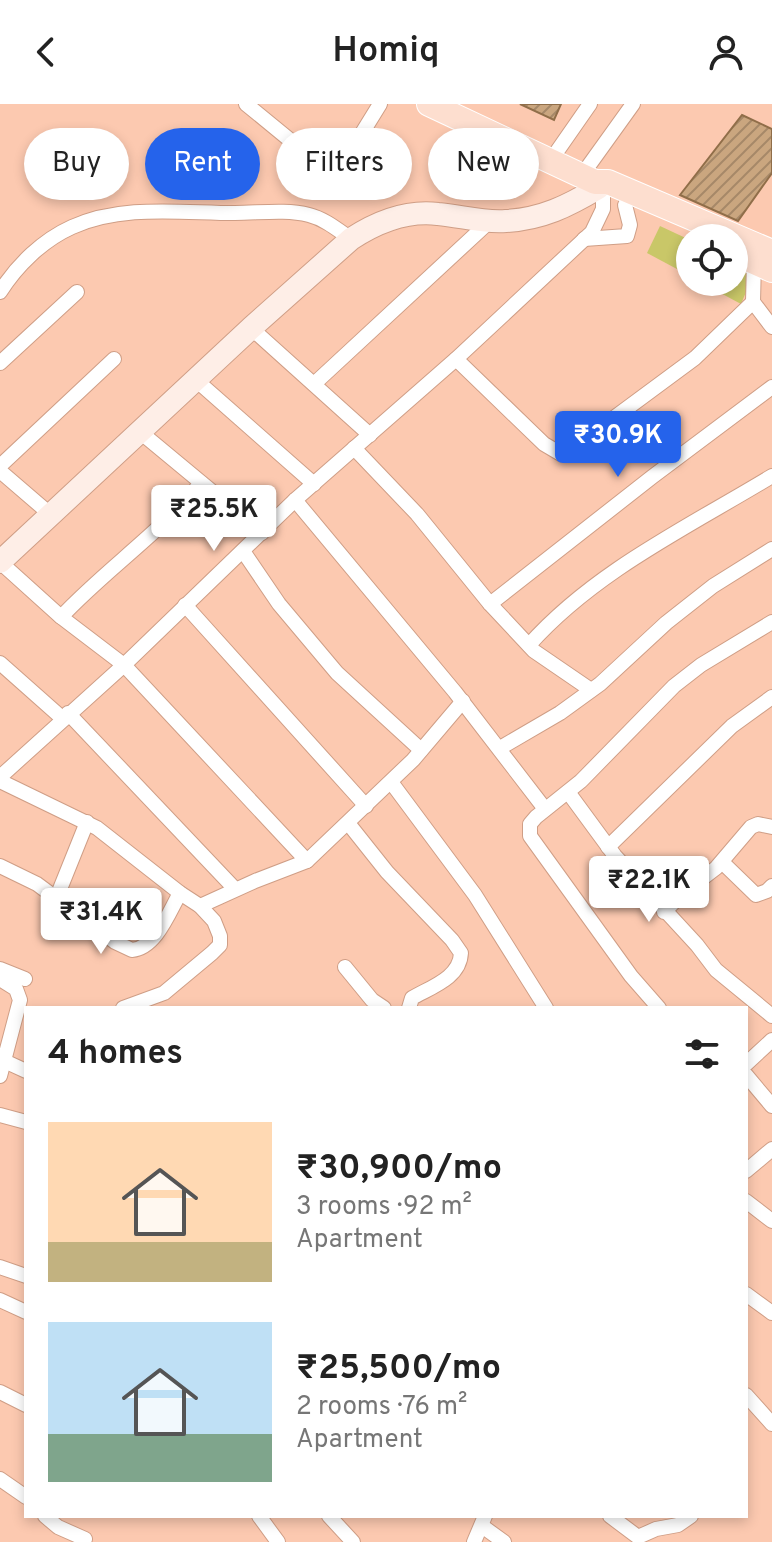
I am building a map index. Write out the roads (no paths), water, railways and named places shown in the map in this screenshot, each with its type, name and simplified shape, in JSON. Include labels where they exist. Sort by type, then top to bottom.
[{"type":"main road","points":[[435,105],[551,160],[601,189],[676,225]]},
{"type":"main road","points":[[601,189],[608,182],[758,259]]},
{"type":"street","points":[[246,104],[335,177],[380,104]]},
{"type":"street","points":[[551,160],[590,104]]},
{"type":"street","points":[[128,1006],[164,993],[220,945],[214,921],[200,906],[87,822],[0,779],[295,500],[456,359],[592,232],[603,209],[601,189],[633,104]]},
{"type":"street","points":[[307,861],[124,665],[61,617],[0,562],[351,239],[381,221],[417,214],[435,213],[490,221],[526,220],[551,213],[601,189]]},
{"type":"street","points":[[584,239],[627,236],[630,225],[601,189]]},
{"type":"street","points":[[0,292],[23,261],[50,240],[70,227],[101,216],[163,212],[287,212],[323,220],[351,239]]},
{"type":"street","points":[[314,384],[490,221]]},
{"type":"street","points":[[456,359],[544,444],[561,454],[695,358],[753,302],[758,259]]},
{"type":"street","points":[[0,363],[77,292]]},
{"type":"street","points":[[753,302],[772,327]]},
{"type":"street","points":[[251,328],[370,435]]},
{"type":"street","points":[[50,514],[0,468],[114,359]]},
{"type":"street","points":[[196,380],[314,484]]},
{"type":"street","points":[[490,604],[772,387]]},
{"type":"street","points":[[139,431],[262,533]]},
{"type":"street","points":[[354,448],[417,514],[490,604],[529,645],[551,665],[591,690]]},
{"type":"street","points":[[529,645],[552,619],[597,583],[772,476]]},
{"type":"street","points":[[61,617],[108,570],[177,510],[201,483]]},
{"type":"street","points":[[295,500],[463,701],[545,809]]},
{"type":"street","points":[[500,748],[560,713],[713,586],[772,549]]},
{"type":"street","points":[[243,551],[279,604],[337,673],[421,750]]},
{"type":"street","points":[[185,605],[366,806]]},
{"type":"street","points":[[657,1006],[624,967],[530,836],[530,824],[568,792],[688,674],[772,622]]},
{"type":"street","points":[[0,664],[65,715],[235,889]]},
{"type":"street","points":[[608,847],[732,726],[772,697]]},
{"type":"street","points":[[200,906],[307,861],[391,782],[463,701]]},
{"type":"street","points":[[391,782],[475,895],[545,1006]]},
{"type":"street","points":[[568,792],[608,847],[716,970],[772,1016]]},
{"type":"street","points":[[56,899],[87,822]]},
{"type":"street","points":[[348,823],[387,872],[461,953],[455,970],[412,998],[407,1006]]},
{"type":"street","points":[[664,912],[722,862],[751,827],[758,824],[772,827]]},
{"type":"street","points":[[722,862],[756,895],[772,886]]},
{"type":"street","points":[[0,866],[37,884],[115,942],[132,950],[145,947],[180,893]]},
{"type":"street","points":[[345,967],[372,1000],[381,1006]]},
{"type":"street","points":[[0,969],[25,979]]},
{"type":"street","points":[[0,979],[16,989],[20,1000],[0,1076]]},
{"type":"street","points":[[748,1062],[772,1040]]},
{"type":"street","points":[[2,1060],[24,1070]]},
{"type":"street","points":[[748,1077],[772,1106]]},
{"type":"street","points":[[0,1115],[24,1121]]},
{"type":"street","points":[[748,1169],[772,1149]]},
{"type":"street","points":[[748,1203],[772,1221]]},
{"type":"street","points":[[0,1267],[24,1275]]},
{"type":"street","points":[[748,1295],[772,1313]]},
{"type":"street","points":[[0,1300],[24,1311]]},
{"type":"street","points":[[0,1392],[24,1404]]},
{"type":"street","points":[[748,1397],[772,1424]]},
{"type":"street","points":[[0,1479],[24,1496]]},
{"type":"street","points":[[47,1518],[58,1527],[85,1539]]},
{"type":"street","points":[[260,1518],[278,1542]]},
{"type":"street","points":[[331,1518],[353,1542]]},
{"type":"street","points":[[612,1518],[638,1537],[661,1527],[678,1525],[688,1518]]},
{"type":"street","points":[[474,1542],[484,1521],[504,1542]]}]
